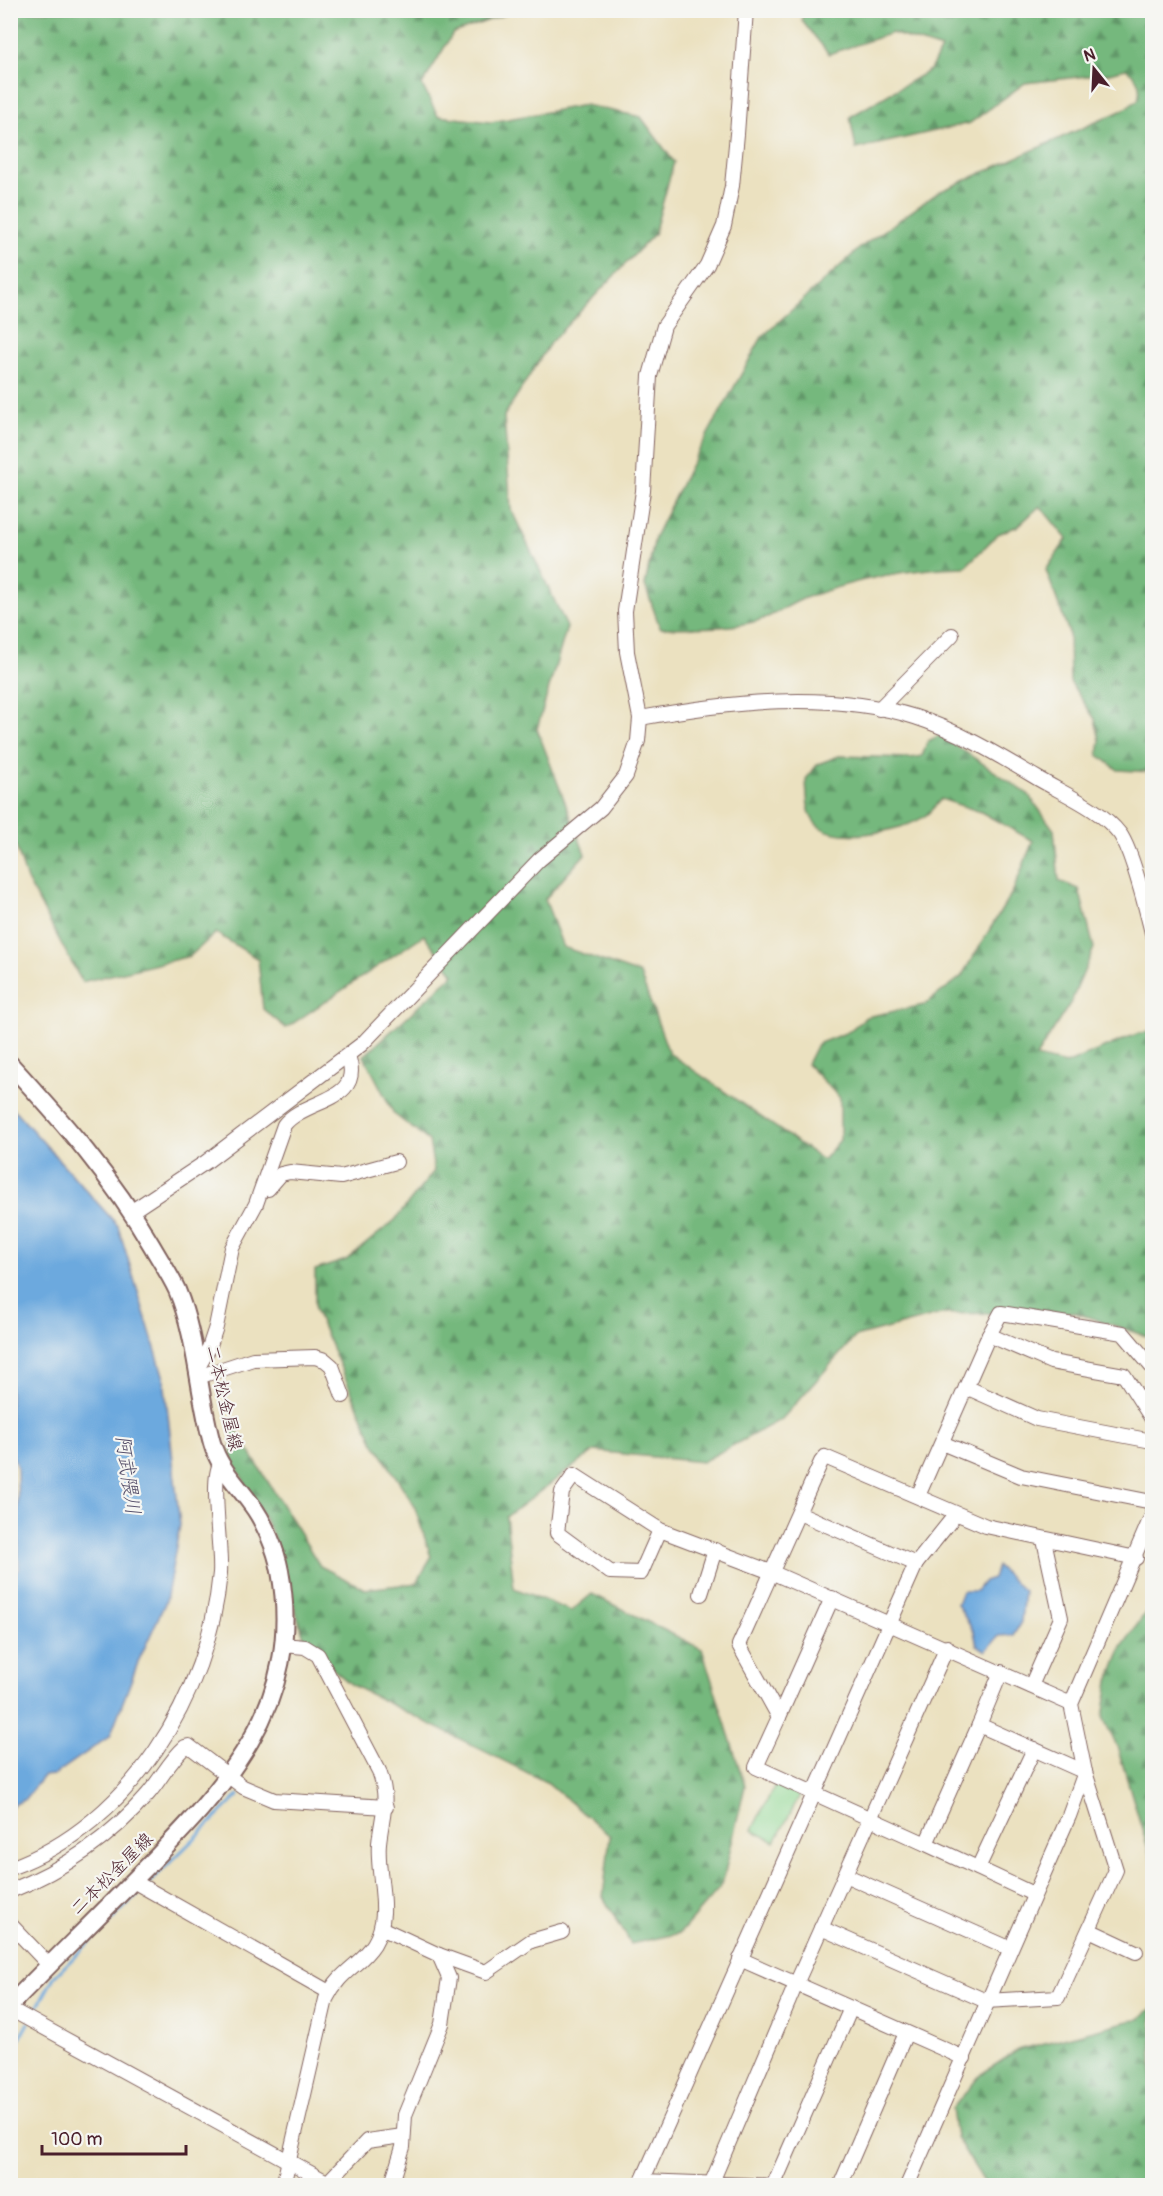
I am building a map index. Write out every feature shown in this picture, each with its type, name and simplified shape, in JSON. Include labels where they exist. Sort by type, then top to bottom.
[{"type":"main road","name":"二本松金屋線","points":[[10,1064],[106,1174],[132,1211],[177,1290],[198,1373],[209,1433],[220,1465],[253,1506],[279,1567],[284,1596],[283,1645],[277,1679],[258,1730],[230,1776],[168,1846],[140,1885],[50,1965],[10,2007]]},
{"type":"street","points":[[132,1211],[206,1162],[348,1056],[391,1016],[531,868],[601,808],[618,789],[638,741],[640,718],[627,652],[625,611],[643,491],[650,376],[664,326],[708,265],[724,226],[736,144],[746,10]]},
{"type":"street","points":[[879,709],[952,635]]},
{"type":"street","points":[[640,718],[723,704],[765,701],[856,705],[935,724],[985,748],[1110,824],[1126,845],[1152,933]]},
{"type":"street","points":[[198,1373],[216,1327],[232,1248],[259,1199],[284,1125],[291,1116],[319,1104],[346,1086],[352,1074],[348,1056]]},
{"type":"street","points":[[259,1199],[281,1174],[290,1172],[341,1177],[396,1162]]},
{"type":"street","points":[[918,1496],[1000,1312],[1123,1333],[1152,1367]]},
{"type":"street","points":[[989,1335],[1051,1362],[1124,1375],[1152,1419]]},
{"type":"street","points":[[198,1373],[252,1359],[315,1358],[325,1360],[332,1366],[343,1396]]},
{"type":"street","points":[[966,1387],[1037,1419],[1152,1441]]},
{"type":"street","points":[[942,1443],[1021,1476],[1152,1502]]},
{"type":"street","points":[[779,1717],[739,1645],[825,1457],[986,1526],[1136,1558]]},
{"type":"street","points":[[10,1868],[78,1831],[109,1804],[154,1751],[184,1702],[203,1658],[220,1572],[219,1518],[214,1476],[220,1465]]},
{"type":"street","points":[[660,1530],[641,1573],[610,1572],[557,1533],[562,1492],[574,1475],[660,1530],[771,1572],[947,1647],[1071,1704]]},
{"type":"street","points":[[799,1513],[916,1564]]},
{"type":"street","points":[[851,2008],[777,2185],[712,2182],[641,2183],[916,1564],[956,1514]]},
{"type":"street","points":[[821,1928],[986,2001],[1058,1997],[1116,1870],[1085,1772],[1071,1704],[1136,1558],[1152,1515]]},
{"type":"street","points":[[1031,1686],[1061,1618],[1044,1540]]},
{"type":"street","points":[[701,1594],[715,1550]]},
{"type":"street","points":[[832,1598],[756,1767],[1033,1894]]},
{"type":"street","points":[[283,1645],[304,1647],[318,1655],[379,1771],[386,1790],[386,1807],[379,1844],[383,1900],[381,1928],[374,1945],[339,1977],[329,1992],[283,2186]]},
{"type":"street","points":[[712,2182],[796,1984],[947,1647]]},
{"type":"street","points":[[926,1844],[1001,1672]]},
{"type":"street","points":[[979,1725],[1085,1772]]},
{"type":"street","points":[[10,1891],[65,1864],[93,1845],[131,1812],[185,1747],[189,1746],[254,1793],[288,1803],[386,1807]]},
{"type":"street","points":[[978,1868],[1034,1749]]},
{"type":"street","points":[[907,2186],[964,2058],[1009,1948],[1069,1816],[1085,1772]]},
{"type":"street","points":[[845,1875],[1009,1948]]},
{"type":"street","points":[[140,1885],[329,1992]]},
{"type":"street","points":[[10,1924],[50,1965]]},
{"type":"street","points":[[381,1928],[439,1955],[486,1972],[531,1941],[562,1932]]},
{"type":"street","points":[[1089,1930],[1136,1952]]},
{"type":"street","points":[[391,2186],[403,2147],[405,2115],[442,2024],[449,1978],[439,1955]]},
{"type":"street","points":[[740,1959],[964,2058]]},
{"type":"street","points":[[10,2007],[288,2163],[331,2184],[367,2141],[403,2136]]},
{"type":"street","points":[[840,2186],[906,2033]]},
{"type":"green space","points":[[10,11],[515,11],[453,33],[422,85],[438,116],[491,122],[585,105],[641,117],[674,162],[654,234],[550,343],[504,416],[511,509],[567,627],[537,729],[585,854],[545,899],[563,947],[640,974],[669,1053],[823,1160],[840,1140],[840,1098],[807,1064],[817,1044],[848,1032],[866,1017],[924,1005],[961,977],[1013,891],[1033,841],[981,812],[941,799],[925,816],[915,822],[867,834],[834,833],[821,828],[813,820],[808,805],[806,779],[818,764],[839,756],[911,758],[922,756],[928,741],[940,735],[1028,794],[1054,830],[1059,881],[1079,889],[1094,948],[1071,1002],[1036,1057],[1066,1064],[1139,1033],[1152,1032],[1152,1338],[1073,1312],[941,1314],[855,1337],[782,1419],[702,1462],[594,1451],[506,1517],[514,1588],[571,1611],[592,1594],[702,1649],[745,1786],[722,1885],[680,1933],[631,1944],[603,1897],[610,1836],[548,1783],[352,1685],[307,1647],[271,1531],[231,1457],[233,1425],[320,1566],[365,1589],[417,1583],[431,1557],[414,1505],[373,1441],[315,1309],[315,1270],[346,1260],[395,1220],[434,1171],[429,1141],[394,1114],[364,1056],[454,974],[424,935],[286,1028],[263,1009],[258,959],[216,933],[190,956],[82,982],[27,880],[10,828]]},
{"type":"green space","points":[[803,11],[1152,11],[1152,772],[1118,770],[1098,755],[1100,740],[1095,719],[1070,682],[1069,633],[1046,570],[1067,539],[1040,506],[1018,526],[998,534],[965,567],[904,572],[844,585],[805,598],[766,618],[748,623],[710,627],[660,628],[645,585],[655,537],[689,468],[762,337],[861,247],[939,192],[1123,110],[1138,100],[1140,90],[1138,82],[1134,75],[1126,69],[1105,74],[1025,83],[970,123],[856,149],[850,117],[930,70],[941,49],[892,33],[829,54],[802,21]]},
{"type":"green space","points":[[1152,1603],[1152,1862],[1118,1749],[1103,1717],[1109,1681],[1122,1647]]},
{"type":"green space","points":[[776,1783],[800,1795],[775,1842],[752,1830]]},
{"type":"green space","points":[[1152,2008],[1152,2185],[986,2185],[956,2137],[952,2109],[981,2074],[1018,2050],[1140,2018]]},
{"type":"water","name":"阿武隈川","points":[[10,1105],[118,1226],[164,1378],[180,1525],[166,1601],[139,1660],[110,1736],[54,1775],[43,1776],[24,1800],[11,1806],[10,1576],[19,1569],[17,1467],[10,1448]]},
{"type":"water","points":[[997,1566],[1024,1591],[1021,1622],[1013,1635],[999,1636],[986,1651],[977,1645],[974,1632],[957,1604],[962,1591],[976,1591],[984,1581],[993,1578]]},
{"type":"waterway","points":[[147,1885],[239,1795]]},
{"type":"waterway","points":[[32,2017],[54,1977],[142,1890]]},
{"type":"waterway","points":[[10,2056],[28,2023]]}]
